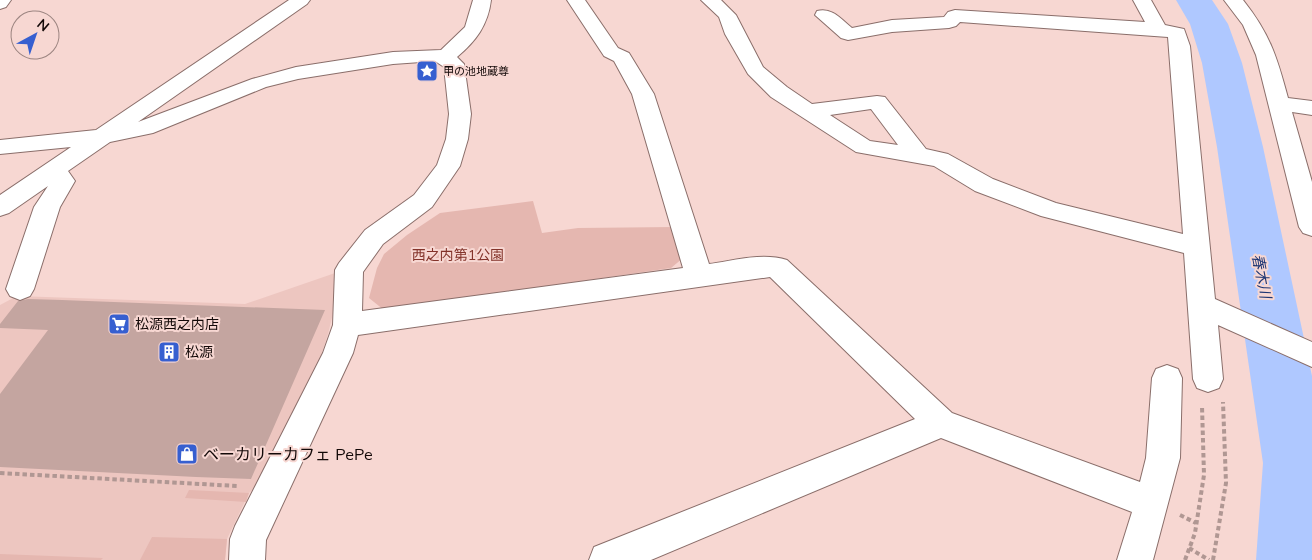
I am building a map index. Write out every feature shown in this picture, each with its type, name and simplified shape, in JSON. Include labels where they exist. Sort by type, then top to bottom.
[{"type":"street","points":[[0,207],[301,0]]},
{"type":"street","points":[[443,58],[467,40],[479,14],[482,0]]},
{"type":"street","points":[[576,0],[611,52],[622,57],[643,94],[699,277]]},
{"type":"street","points":[[710,0],[728,15],[735,34],[756,70],[779,92],[864,147],[940,159],[984,185],[1050,210],[1197,247]]},
{"type":"street","points":[[1142,0],[1158,29]]},
{"type":"street","points":[[1233,0],[1252,24],[1266,55],[1312,227]]},
{"type":"street","points":[[824,15],[848,34],[892,26],[949,22],[955,16],[1158,29],[1177,33],[1180,46],[1197,247],[1212,310],[1205,389]]},
{"type":"street","points":[[0,147],[100,137],[146,128],[259,83],[296,73],[393,58],[439,55],[454,64],[460,114],[457,139],[448,166],[423,201],[374,237],[349,270],[346,325],[338,353],[248,539],[246,560]]},
{"type":"street","points":[[808,112],[877,102],[920,156]]},
{"type":"street","points":[[1279,103],[1312,108]]},
{"type":"street","points":[[20,289],[47,207],[63,180],[54,170]]},
{"type":"street","points":[[346,325],[778,266],[941,423],[1152,503]]},
{"type":"street","points":[[1212,310],[1312,355]]},
{"type":"street","points":[[1135,560],[1163,458],[1167,378]]},
{"type":"street","points":[[607,560],[941,423]]},
{"type":"path","points":[[1185,560],[1195,533],[1204,475],[1205,389],[1222,396],[1226,483],[1214,560]]},
{"type":"path","points":[[0,473],[273,488]]},
{"type":"path","points":[[1189,548],[1209,560]]},
{"type":"shaded area","points":[[338,272],[335,305],[316,371],[264,478],[249,493],[227,539],[225,560],[0,560],[0,305],[17,296],[245,304]]},
{"type":"green space","name":"西之内第1公園","points":[[533,201],[542,233],[578,228],[674,227],[683,258],[671,268],[384,310],[369,298],[377,268],[384,254],[407,235],[440,213]]},
{"type":"green space","points":[[189,490],[249,493],[246,502],[185,498]]},
{"type":"green space","points":[[152,537],[227,539],[225,560],[140,560]]},
{"type":"green space","points":[[0,554],[103,558],[101,560],[0,560]]},
{"type":"building","name":"松源","points":[[28,299],[325,310],[251,479],[196,477],[0,467],[0,394],[48,330],[0,328],[0,324],[18,301]]},
{"type":"waterway","name":"春木川","points":[[1194,0],[1209,24],[1222,63],[1240,147],[1297,463],[1293,560]]},
{"type":"place","name":"甲の池地蔵尊","points":[[427,71]]},
{"type":"place","name":"松源西之内店","points":[[119,324]]},
{"type":"place","name":"松源","points":[[169,352]]},
{"type":"place","name":"ベーカリーカフェ PePe","points":[[187,454]]}]
